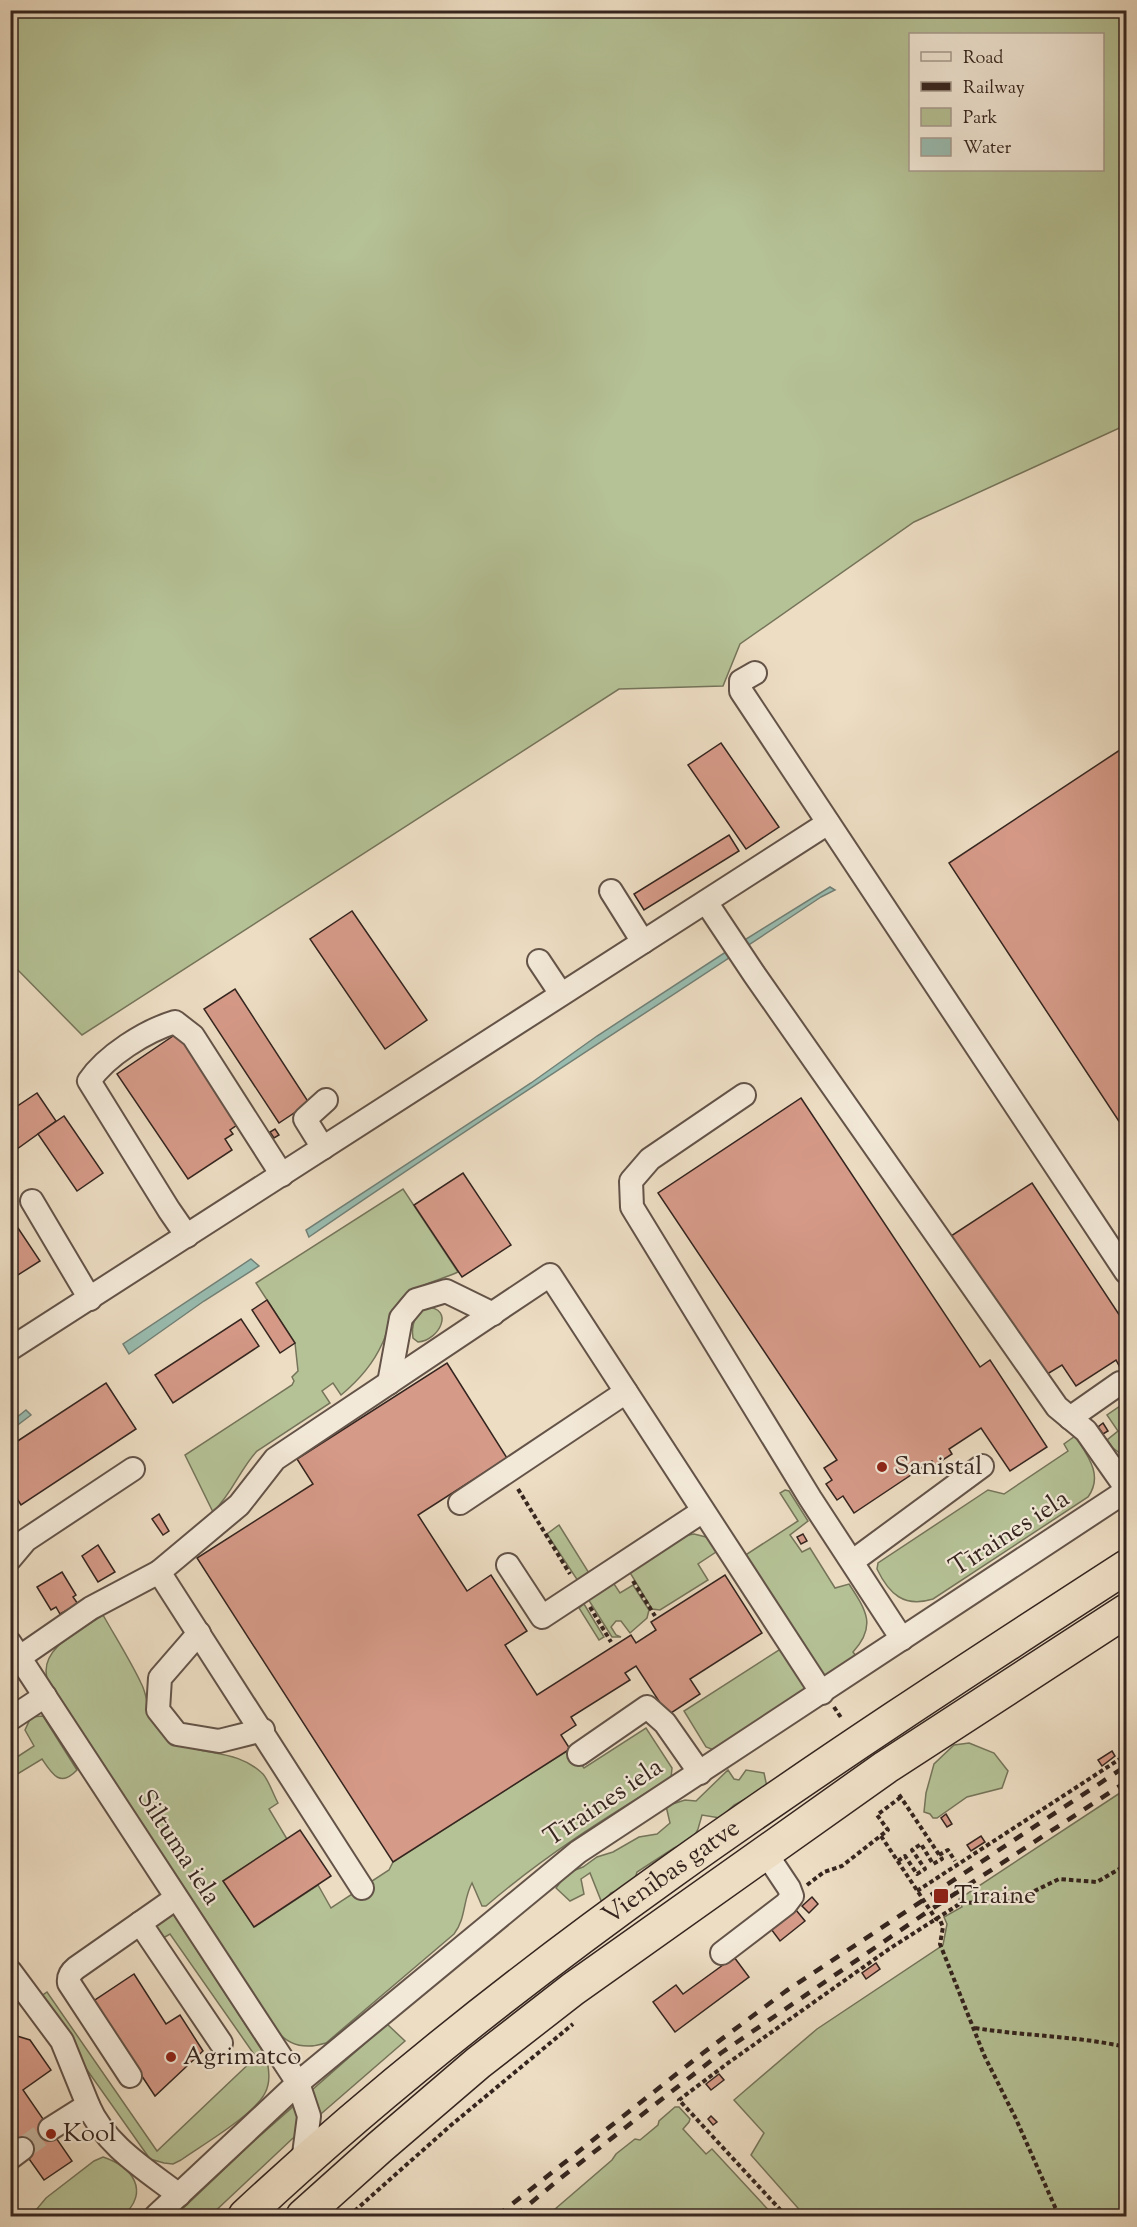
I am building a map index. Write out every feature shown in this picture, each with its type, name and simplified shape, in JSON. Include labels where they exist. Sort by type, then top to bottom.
[{"type":"highway","name":"Vienības gatve","points":[[245,2217],[303,2162],[540,1968],[632,1899],[740,1823],[1126,1566]]},
{"type":"highway","name":"Vienības gatve","points":[[303,2217],[380,2147],[487,2057],[573,1989],[886,1767],[1126,1611]]},
{"type":"street","points":[[755,673],[741,681],[741,691],[1126,1272]]},
{"type":"street","points":[[10,1349],[828,823]]},
{"type":"street","points":[[611,891],[643,942]]},
{"type":"street","points":[[706,902],[1050,1398],[1057,1407],[1086,1431],[1126,1490]]},
{"type":"street","points":[[539,961],[561,994]]},
{"type":"street","points":[[187,1236],[89,1081],[98,1068],[154,1028],[175,1022],[193,1036],[282,1175]]},
{"type":"street","points":[[744,1095],[650,1159],[631,1181],[632,1207],[810,1498],[902,1639]]},
{"type":"street","points":[[323,1148],[305,1119],[326,1100]]},
{"type":"street","points":[[32,1201],[90,1299]]},
{"type":"street","points":[[15,1650],[159,1572],[239,1505],[275,1459],[550,1275],[822,1693]]},
{"type":"street","points":[[389,1383],[401,1317],[416,1300],[446,1291],[493,1314]]},
{"type":"street","points":[[1070,1418],[1120,1383]]},
{"type":"street","points":[[460,1503],[626,1392]]},
{"type":"street","points":[[853,1561],[982,1466]]},
{"type":"street","points":[[10,1559],[26,1540],[133,1469]]},
{"type":"street","name":"Tīraines iela","points":[[156,2217],[298,2083],[578,1852],[822,1693],[1126,1490]]},
{"type":"street","points":[[508,1565],[542,1617],[704,1511]]},
{"type":"street","points":[[159,1572],[362,1888]]},
{"type":"street","points":[[199,1633],[160,1678],[158,1710],[177,1734],[219,1741],[262,1730]]},
{"type":"street","name":"Siltuma iela","points":[[15,1650],[298,2083],[309,2116],[303,2162]]},
{"type":"street","points":[[10,1719],[45,1696]]},
{"type":"street","points":[[579,1754],[647,1707],[665,1724],[700,1773]]},
{"type":"street","points":[[722,1953],[786,1904],[792,1896],[765,1852]]},
{"type":"street","points":[[130,2076],[69,1983],[70,1974],[176,1898]]},
{"type":"street","points":[[140,1923],[221,2043]]},
{"type":"street","points":[[10,1971],[62,2042],[94,2121],[111,2140],[179,2195]]},
{"type":"street","points":[[50,2129],[88,2105]]},
{"type":"path","points":[[525,1482],[518,1490],[611,1642]]},
{"type":"path","points":[[622,1564],[655,1616]]},
{"type":"path","points":[[918,1891],[1126,1755]]},
{"type":"path","points":[[804,1887],[824,1872],[842,1866],[888,1830],[877,1815],[900,1795],[942,1859],[933,1864],[921,1844],[912,1850],[925,1869],[917,1874],[905,1856],[898,1861]]},
{"type":"path","points":[[881,1836],[936,1919],[940,1920],[944,1927],[940,1944],[984,2055],[1016,2119],[1059,2217]]},
{"type":"path","points":[[939,1855],[948,1850],[955,1862]]},
{"type":"path","points":[[786,2217],[679,2100],[880,1956],[961,1903],[1014,1901],[1059,1879],[1096,1882],[1126,1865]]},
{"type":"path","points":[[349,2217],[450,2126],[575,2022]]},
{"type":"path","points":[[975,2028],[1098,2041],[1126,2047]]},
{"type":"green space","points":[[10,11],[1126,11],[1126,425],[914,522],[740,644],[723,686],[619,689],[82,1035],[11,963]]},
{"type":"green space","points":[[403,1189],[458,1272],[406,1294],[394,1310],[378,1351],[359,1378],[341,1395],[333,1383],[322,1391],[330,1403],[257,1451],[213,1512],[185,1455],[292,1385],[294,1381],[292,1377],[298,1371],[295,1343],[256,1283]]},
{"type":"green space","points":[[426,1307],[440,1313],[441,1324],[433,1336],[418,1342],[413,1338],[413,1324],[419,1312]]},
{"type":"green space","points":[[1126,1402],[1126,1458],[1107,1440],[1118,1431],[1107,1415]]},
{"type":"green space","points":[[1075,1436],[1089,1458],[1094,1473],[1093,1489],[1088,1497],[933,1599],[914,1602],[906,1600],[892,1592],[887,1586],[877,1569],[878,1563],[988,1490],[1004,1494],[1068,1451],[1064,1444]]},
{"type":"green space","points":[[785,1490],[789,1491],[808,1521],[790,1535],[802,1552],[810,1548],[835,1588],[849,1584],[866,1618],[865,1634],[853,1652],[856,1656],[826,1676],[822,1676],[744,1559],[747,1554],[798,1521],[780,1493]]},
{"type":"green space","points":[[559,1525],[589,1573],[578,1581],[547,1534]]},
{"type":"green space","points":[[694,1534],[710,1538],[718,1547],[716,1552],[698,1564],[708,1580],[660,1610],[652,1609],[629,1571],[678,1537]]},
{"type":"green space","points":[[626,1575],[614,1584],[620,1593],[633,1585],[649,1610],[647,1618],[630,1633],[621,1621],[616,1621],[611,1627],[616,1635],[621,1637],[612,1637],[588,1599]]},
{"type":"green space","points":[[584,1604],[604,1637],[599,1640],[579,1608]]},
{"type":"green space","points":[[103,1615],[141,1683],[150,1716],[158,1729],[177,1743],[240,1759],[263,1774],[269,1784],[278,1803],[269,1809],[287,1839],[223,1881],[254,1927],[318,1885],[331,1908],[389,1870],[393,1862],[570,1749],[584,1768],[646,1728],[672,1768],[671,1778],[576,1838],[530,1870],[486,1906],[482,1906],[472,1883],[461,1922],[454,1934],[326,2043],[312,2046],[299,2045],[287,2040],[277,2031],[47,1678],[46,1667],[56,1648],[64,1640]]},
{"type":"green space","points":[[782,1648],[807,1687],[806,1690],[714,1750],[706,1747],[684,1711]]},
{"type":"green space","points":[[43,1716],[77,1770],[66,1778],[57,1777],[42,1759],[11,1778],[11,1761],[34,1746],[25,1730],[31,1717]]},
{"type":"green space","points":[[969,1743],[994,1753],[1008,1771],[1002,1788],[967,1797],[937,1818],[933,1818],[924,1812],[926,1793],[934,1764],[954,1745]]},
{"type":"green space","points":[[728,1770],[734,1779],[739,1780],[746,1770],[764,1773],[767,1787],[734,1805],[720,1818],[702,1815],[692,1840],[674,1848],[637,1872],[633,1885],[611,1893],[602,1903],[590,1873],[581,1879],[584,1894],[570,1901],[556,1888],[567,1873],[639,1837],[657,1834],[670,1823],[666,1806],[685,1800],[696,1801]]},
{"type":"green space","points":[[1126,1789],[1126,2216],[805,2216],[751,2155],[764,2133],[734,2100],[817,2029],[943,1945],[947,1924],[944,1917],[962,1907],[959,1899]]},
{"type":"green space","points":[[174,1915],[266,2056],[269,2075],[265,2093],[250,2111],[214,2138],[173,2164],[150,2159],[37,1999],[47,1992],[157,2151],[256,2057],[170,1934],[158,1941],[154,1926]]},
{"type":"green space","points":[[387,2024],[405,2041],[292,2139],[210,2216],[175,2216],[253,2142]]},
{"type":"green space","points":[[675,2107],[679,2107],[690,2119],[683,2129],[706,2154],[712,2149],[774,2216],[547,2216],[616,2154],[635,2139],[640,2140],[658,2125],[659,2121]]},
{"type":"green space","points":[[103,2157],[123,2167],[134,2181],[135,2198],[123,2216],[31,2216],[46,2198],[94,2161]]},
{"type":"water","points":[[830,887],[835,890],[821,897],[309,1237],[306,1230],[531,1083],[597,1036]]},
{"type":"water","points":[[251,1259],[259,1266],[204,1301],[129,1354],[123,1344]]},
{"type":"water","points":[[26,1410],[31,1415],[11,1430],[11,1422]]},
{"type":"building","points":[[721,743],[779,827],[746,849],[688,765]]},
{"type":"building","points":[[1126,746],[1126,1132],[949,863]]},
{"type":"building","points":[[729,835],[739,851],[644,910],[634,894]]},
{"type":"building","points":[[352,911],[427,1020],[385,1049],[310,939]]},
{"type":"building","points":[[235,989],[309,1103],[279,1123],[204,1009]]},
{"type":"building","points":[[179,1032],[240,1123],[230,1130],[233,1134],[225,1139],[232,1150],[188,1179],[117,1074]]},
{"type":"building","points":[[37,1093],[56,1121],[17,1149],[10,1140],[10,1111]]},
{"type":"building","points":[[801,1098],[980,1367],[990,1360],[1047,1447],[1010,1471],[981,1428],[949,1449],[952,1454],[935,1465],[932,1461],[854,1513],[843,1496],[837,1500],[826,1484],[832,1480],[824,1468],[837,1460],[658,1193]]},
{"type":"building","points":[[64,1116],[103,1173],[77,1191],[38,1134]]},
{"type":"building","points":[[275,1129],[279,1135],[274,1138],[270,1132]]},
{"type":"building","points":[[463,1173],[511,1245],[462,1277],[414,1205]]},
{"type":"building","points":[[1032,1183],[1126,1325],[1126,1379],[1116,1360],[1076,1386],[1062,1365],[1044,1376],[951,1236]]},
{"type":"building","points":[[10,1216],[40,1261],[10,1280]]},
{"type":"building","points":[[267,1300],[295,1343],[280,1353],[252,1310]]},
{"type":"building","points":[[241,1319],[259,1346],[173,1403],[155,1375]]},
{"type":"building","points":[[447,1363],[507,1458],[418,1515],[467,1591],[491,1575],[527,1631],[505,1645],[537,1695],[631,1635],[636,1643],[656,1630],[651,1622],[725,1575],[762,1633],[690,1679],[700,1694],[668,1715],[636,1666],[625,1673],[630,1680],[571,1717],[576,1725],[561,1735],[570,1749],[393,1862],[197,1558],[313,1484],[297,1459]]},
{"type":"building","points":[[106,1383],[136,1429],[21,1505],[13,1492],[10,1493],[10,1446]]},
{"type":"building","points":[[1103,1423],[1108,1431],[1103,1434],[1098,1427]]},
{"type":"building","points":[[159,1514],[169,1531],[163,1535],[152,1519]]},
{"type":"building","points":[[803,1534],[807,1541],[801,1544],[797,1537]]},
{"type":"building","points":[[98,1545],[115,1572],[98,1582],[82,1556]]},
{"type":"building","points":[[62,1572],[76,1595],[73,1597],[78,1604],[60,1614],[56,1607],[51,1610],[37,1587]]},
{"type":"building","points":[[1112,1751],[1115,1756],[1102,1766],[1098,1760]]},
{"type":"building","points":[[946,1814],[952,1824],[947,1827],[941,1818]]},
{"type":"building","points":[[300,1830],[331,1876],[254,1927],[223,1881]]},
{"type":"building","points":[[981,1836],[985,1842],[971,1851],[967,1845]]},
{"type":"building","points":[[812,1897],[818,1904],[809,1913],[802,1906]]},
{"type":"building","points":[[796,1910],[805,1921],[780,1941],[771,1929]]},
{"type":"building","points":[[734,1957],[749,1977],[675,2032],[653,2002],[676,1985],[683,1994]]},
{"type":"building","points":[[876,1963],[880,1969],[866,1979],[862,1973]]},
{"type":"building","points":[[134,1974],[166,2024],[180,2015],[203,2051],[155,2096],[130,2058],[86,2006]]},
{"type":"building","points":[[17,2036],[30,2040],[51,2070],[23,2090],[72,2161],[44,2180],[10,2132],[10,2041]]},
{"type":"building","points":[[719,2074],[724,2080],[711,2090],[706,2084]]},
{"type":"building","points":[[711,2116],[717,2122],[713,2125],[708,2119]]},
{"type":"tunnel","points":[[22,2149],[50,2129]]},
{"type":"railway","points":[[497,2216],[703,2053],[786,1991],[1126,1766]]},
{"type":"railway","points":[[515,2216],[721,2053],[930,1910],[1126,1782]]},
{"type":"place","name":"Sanistal","points":[[882,1467]]},
{"type":"place","name":"Tīraine","points":[[941,1896]]},
{"type":"place","name":"Agrimatco","points":[[171,2057]]},
{"type":"place","name":"Kool","points":[[51,2134]]}]
